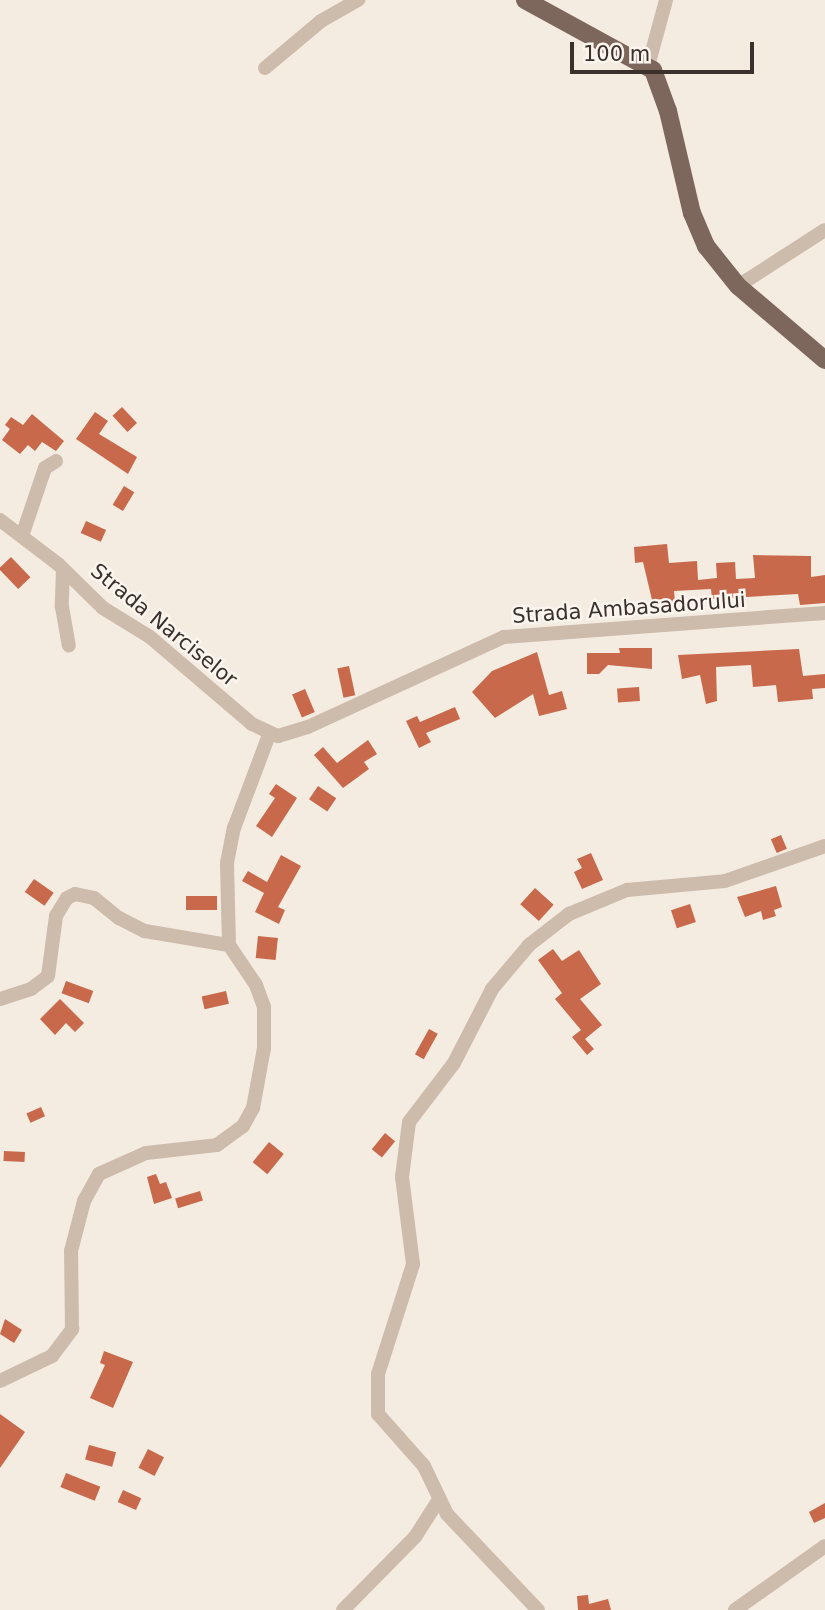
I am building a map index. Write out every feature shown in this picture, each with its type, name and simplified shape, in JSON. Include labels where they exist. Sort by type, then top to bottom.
[{"type":"main road","points":[[525,0],[585,37],[648,66],[664,99],[699,230],[738,286],[825,360]]},
{"type":"street","points":[[265,68],[320,21],[358,0]]},
{"type":"street","points":[[648,66],[666,0]]},
{"type":"street","points":[[738,286],[825,230]]},
{"type":"street","points":[[22,536],[45,468],[56,461]]},
{"type":"street","name":"Strada Narciselor","points":[[0,520],[63,569],[103,608],[150,637],[270,735]]},
{"type":"street","points":[[63,569],[62,607],[69,645]]},
{"type":"street","name":"Strada Ambasadorului","points":[[270,735],[308,727],[504,637],[825,613]]},
{"type":"street","points":[[0,1381],[52,1356],[72,1329],[73,1236],[84,1200],[99,1174],[146,1153],[217,1145],[243,1126],[253,1108],[264,1048],[264,1007],[256,985],[229,945],[229,846],[270,735]]},
{"type":"street","points":[[538,1610],[476,1548],[438,1501],[424,1466],[382,1421],[375,1396],[382,1359],[413,1264],[402,1177],[406,1130],[416,1110],[454,1063],[492,989],[529,945],[569,914],[627,890],[725,881],[825,846]]},
{"type":"street","points":[[0,999],[31,989],[48,976],[56,916],[67,898],[75,894],[94,898],[119,918],[145,931],[229,945]]},
{"type":"street","points":[[342,1610],[415,1537],[438,1501]]},
{"type":"street","points":[[736,1610],[825,1546]]},
{"type":"building","points":[[122,407],[137,423],[127,432],[112,416]]},
{"type":"building","points":[[95,412],[108,421],[99,434],[137,457],[128,474],[76,439]]},
{"type":"building","points":[[32,414],[64,441],[56,451],[42,442],[35,451],[28,445],[20,454],[2,440],[10,429],[5,425],[11,417],[23,425]]},
{"type":"building","points":[[124,486],[134,492],[123,511],[113,505]]},
{"type":"building","points":[[86,521],[106,530],[101,542],[81,533]]},
{"type":"building","points":[[667,544],[669,563],[697,561],[698,580],[717,578],[716,563],[735,562],[736,579],[755,578],[753,555],[811,556],[811,577],[825,575],[825,603],[800,605],[798,594],[712,599],[711,589],[674,591],[675,602],[653,604],[643,562],[635,563],[634,547]]},
{"type":"building","points":[[11,557],[30,577],[18,589],[0,570]]},
{"type":"building","points":[[619,648],[652,648],[652,669],[608,665],[599,674],[587,674],[587,653],[620,653]]},
{"type":"building","points":[[799,649],[803,676],[825,674],[825,688],[812,689],[813,699],[778,702],[776,685],[753,687],[751,665],[716,667],[717,701],[706,704],[700,675],[682,679],[678,655]]},
{"type":"building","points":[[537,652],[549,695],[562,691],[567,709],[539,716],[533,694],[495,718],[472,692],[492,671]]},
{"type":"building","points":[[349,666],[355,695],[343,698],[337,668]]},
{"type":"building","points":[[639,687],[640,701],[618,703],[617,689]]},
{"type":"building","points":[[305,689],[315,712],[302,717],[292,694]]},
{"type":"building","points":[[455,707],[460,719],[426,733],[431,742],[419,748],[406,721],[417,716],[420,722]]},
{"type":"building","points":[[368,740],[377,754],[364,762],[369,769],[343,788],[314,755],[323,747],[337,763]]},
{"type":"building","points":[[276,784],[297,798],[272,837],[256,826],[275,798],[269,794]]},
{"type":"building","points":[[318,786],[336,798],[327,812],[309,799]]},
{"type":"building","points":[[781,835],[787,849],[777,853],[771,839]]},
{"type":"building","points":[[591,853],[603,880],[582,889],[574,872],[582,868],[577,859]]},
{"type":"building","points":[[281,855],[301,866],[278,907],[285,910],[279,924],[255,912],[264,893],[242,881],[248,871],[267,882]]},
{"type":"building","points":[[34,879],[54,893],[44,906],[25,892]]},
{"type":"building","points":[[776,886],[782,907],[774,910],[776,916],[763,920],[761,911],[745,917],[737,897]]},
{"type":"building","points":[[535,888],[554,905],[539,921],[520,904]]},
{"type":"building","points":[[186,896],[217,896],[217,910],[186,910]]},
{"type":"building","points":[[690,904],[696,922],[677,928],[671,910]]},
{"type":"building","points":[[258,936],[278,938],[276,960],[256,958]]},
{"type":"building","points":[[553,949],[562,961],[579,950],[601,984],[580,999],[602,1025],[585,1039],[594,1049],[587,1055],[572,1037],[581,1030],[555,999],[562,993],[538,960]]},
{"type":"building","points":[[66,981],[93,991],[89,1003],[62,993]]},
{"type":"building","points":[[226,991],[229,1004],[205,1009],[202,997]]},
{"type":"building","points":[[60,999],[84,1023],[75,1032],[66,1023],[55,1035],[40,1019]]},
{"type":"building","points":[[429,1029],[438,1034],[424,1059],[415,1054]]},
{"type":"building","points":[[41,1107],[45,1116],[30,1123],[26,1114]]},
{"type":"building","points":[[385,1133],[395,1141],[382,1158],[372,1149]]},
{"type":"building","points":[[269,1142],[284,1154],[267,1174],[253,1162]]},
{"type":"building","points":[[4,1151],[25,1152],[24,1162],[3,1161]]},
{"type":"building","points":[[156,1174],[160,1184],[166,1182],[172,1198],[154,1204],[147,1177]]},
{"type":"building","points":[[200,1191],[203,1201],[178,1208],[175,1199]]},
{"type":"building","points":[[5,1319],[22,1330],[14,1343],[0,1334]]},
{"type":"building","points":[[104,1351],[133,1362],[113,1408],[90,1398],[105,1365],[100,1363]]},
{"type":"building","points":[[0,1414],[25,1432],[0,1468]]},
{"type":"building","points":[[89,1445],[116,1452],[112,1467],[85,1459]]},
{"type":"building","points":[[148,1449],[164,1457],[155,1476],[138,1468]]},
{"type":"building","points":[[66,1473],[100,1487],[95,1501],[60,1487]]},
{"type":"building","points":[[123,1490],[141,1498],[136,1510],[118,1502]]},
{"type":"building","points":[[825,1503],[825,1518],[814,1523],[809,1512]]},
{"type":"building","points":[[588,1595],[589,1604],[608,1599],[611,1610],[578,1610],[577,1596]]}]
